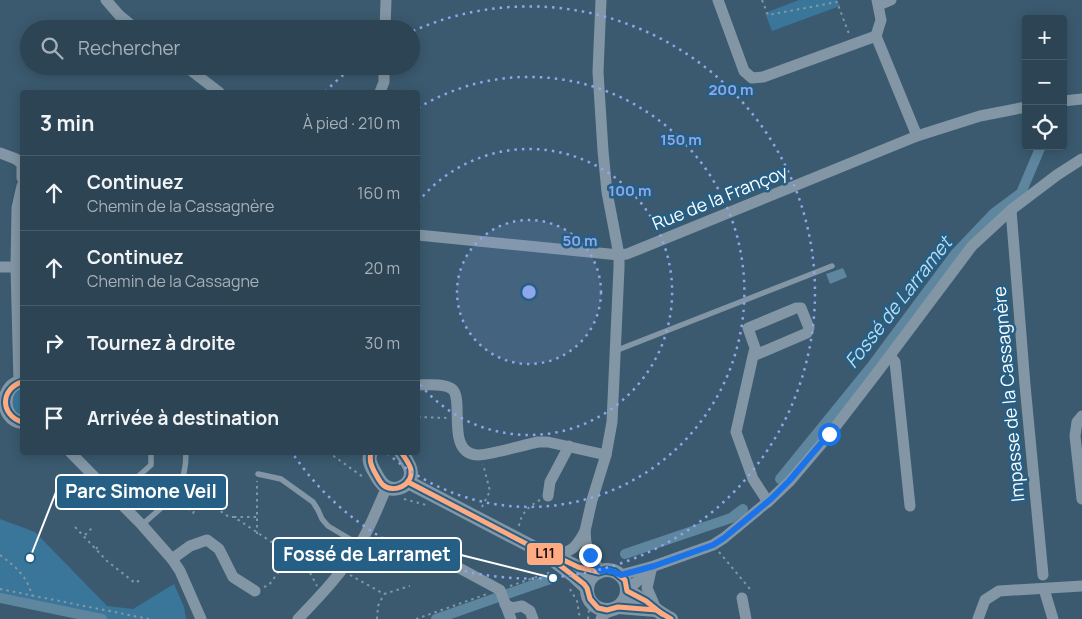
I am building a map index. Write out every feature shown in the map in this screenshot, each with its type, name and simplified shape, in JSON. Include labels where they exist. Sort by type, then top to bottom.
[{"type":"street","points":[[106,0],[125,20]]},
{"type":"street","points":[[385,20],[386,0]]},
{"type":"street","points":[[599,571],[586,544],[585,531],[592,500],[606,455],[612,422],[619,255],[606,192],[603,151],[598,72],[601,0]]},
{"type":"street","points":[[718,0],[744,71],[752,78],[763,78],[876,36]]},
{"type":"street","points":[[891,0],[878,2],[881,20],[876,36],[917,136]]},
{"type":"street","points":[[197,75],[216,90]]},
{"type":"street","points":[[381,90],[384,75]]},
{"type":"street","points":[[1067,101],[1082,99]]},
{"type":"street","name":"Rue de la Françoy","points":[[420,235],[619,255],[627,254],[917,136],[980,116],[1022,108]]},
{"type":"street","points":[[0,153],[20,162]]},
{"type":"street","points":[[548,558],[578,567],[599,571],[609,570],[621,575],[652,568],[713,545],[768,502],[809,459],[890,356],[962,257],[988,229],[1057,175],[1082,159]]},
{"type":"street","points":[[20,195],[17,208],[16,267],[20,301]]},
{"type":"street","name":"Impasse de la Cassagnère","points":[[1011,210],[1024,385],[1044,575]]},
{"type":"street","points":[[0,267],[16,267]]},
{"type":"street","points":[[753,356],[807,333],[809,328],[800,308],[748,328],[755,348],[753,356],[736,432],[753,479],[768,502]]},
{"type":"street","points":[[890,356],[896,362],[910,506]]},
{"type":"street","points":[[20,382],[8,388],[4,394],[2,408],[12,419],[20,421]]},
{"type":"street","points":[[420,385],[448,387],[454,390],[461,444],[464,450],[470,453],[481,454],[538,442],[548,442],[606,455]]},
{"type":"street","points":[[1082,416],[1077,422],[1075,436],[1082,499]]},
{"type":"street","points":[[548,496],[550,482],[569,446]]},
{"type":"street","points":[[73,455],[142,525],[172,559],[180,571],[201,619]]},
{"type":"street","points":[[368,455],[372,468],[381,482],[387,488],[394,489],[404,487],[411,474],[410,467],[403,455]]},
{"type":"street","points":[[408,482],[513,537],[548,558],[584,584],[595,606],[602,609],[656,610]]},
{"type":"street","points":[[298,619],[321,595],[360,545],[387,488]]},
{"type":"street","points":[[548,558],[574,548],[585,531]]},
{"type":"street","points":[[172,559],[190,546],[207,540],[219,549],[234,577],[255,590]]},
{"type":"street","points":[[360,545],[389,561],[426,550],[500,590],[511,619]]},
{"type":"street","points":[[627,590],[652,568]]},
{"type":"street","points":[[652,568],[647,588],[656,610]]},
{"type":"street","points":[[588,594],[591,577],[599,571]]},
{"type":"street","points":[[601,619],[603,615],[616,608],[624,600],[627,590],[626,583],[621,575]]},
{"type":"street","points":[[978,619],[984,600],[999,591],[1044,590],[1082,586]]},
{"type":"street","points":[[627,590],[671,619]]},
{"type":"street","points":[[1044,590],[1053,619]]},
{"type":"street","points":[[742,598],[746,619]]},
{"type":"street","points":[[193,603],[197,619]]},
{"type":"street","points":[[505,604],[512,608],[522,606],[530,611],[533,619]]},
{"type":"lane","points":[[615,351],[832,266]]},
{"type":"lane","points":[[114,498],[151,465],[151,455]]},
{"type":"lane","points":[[142,525],[175,494],[182,484],[186,469],[186,455]]},
{"type":"lane","points":[[258,474],[281,479],[313,502],[328,526],[360,545]]},
{"type":"path","points":[[762,0],[768,15],[837,2],[853,44]]},
{"type":"path","points":[[420,417],[450,418]]},
{"type":"path","points":[[476,518],[490,491],[481,454]]},
{"type":"path","points":[[332,455],[364,478]]},
{"type":"path","points":[[257,534],[258,474]]},
{"type":"path","points":[[175,494],[193,512],[203,499],[229,517],[257,517]]},
{"type":"path","points":[[513,537],[528,506],[548,496]]},
{"type":"path","points":[[400,499],[433,507]]},
{"type":"path","points":[[234,517],[306,565],[321,595]]},
{"type":"path","points":[[75,527],[109,562],[135,583],[140,580]]},
{"type":"path","points":[[84,536],[92,528]]},
{"type":"path","points":[[96,549],[100,544]]},
{"type":"path","points":[[713,545],[750,589],[742,598]]},
{"type":"path","points":[[0,555],[25,577],[32,596]]},
{"type":"path","points":[[255,590],[269,584],[291,555]]},
{"type":"path","points":[[109,562],[113,558]]},
{"type":"path","points":[[416,619],[553,572],[548,558]]},
{"type":"path","points":[[341,571],[384,594],[410,586]]},
{"type":"path","points":[[568,586],[577,601],[580,619]]},
{"type":"path","points":[[0,589],[149,619]]},
{"type":"path","points":[[377,619],[378,606],[384,594]]},
{"type":"path","points":[[588,594],[588,619]]},
{"type":"shaded area","points":[[799,0],[837,0],[840,6],[772,31],[765,13]]},
{"type":"shaded area","points":[[843,268],[847,277],[830,284],[826,274]]},
{"type":"shaded area","points":[[20,390],[20,415],[14,413],[11,395]]},
{"type":"shaded area","points":[[0,519],[35,532],[107,606],[133,609],[174,584],[184,607],[186,619],[90,619],[0,600]]},
{"type":"waterway","name":"Fossé de Larramet","points":[[780,479],[871,367],[955,254],[994,213],[1021,193],[1039,150]]},
{"type":"waterway","name":"Fossé de Larramet","points":[[625,554],[731,518],[743,509]]},
{"type":"waterway","name":"Fossé de Larramet","points":[[436,619],[553,578]]},
{"type":"waterway","name":"Fossé de Larramet","points":[[0,598],[102,619]]},
{"type":"transit line","name":"L11","points":[[20,383],[10,390],[6,402],[10,414],[20,421]]},
{"type":"transit line","name":"L11","points":[[370,455],[371,464],[378,478],[383,485],[392,489],[406,484],[411,475],[410,466],[403,455]]},
{"type":"transit line","name":"L11","points":[[408,482],[544,553],[584,584],[590,599],[598,608],[607,610],[618,607],[656,610],[671,619]]},
{"type":"transit line","name":"L11","points":[[555,556],[578,567],[599,572],[606,570],[615,572],[625,580],[627,591],[646,601],[662,614]]},
{"type":"place","name":"Parc Simone Veil","points":[[30,558]]},
{"type":"place","name":"Fossé de Larramet","points":[[553,578]]},
{"type":"route","points":[[590,555],[600,571],[609,570],[621,575],[654,566],[713,545],[755,514],[771,499],[809,459],[829,434]]}]
